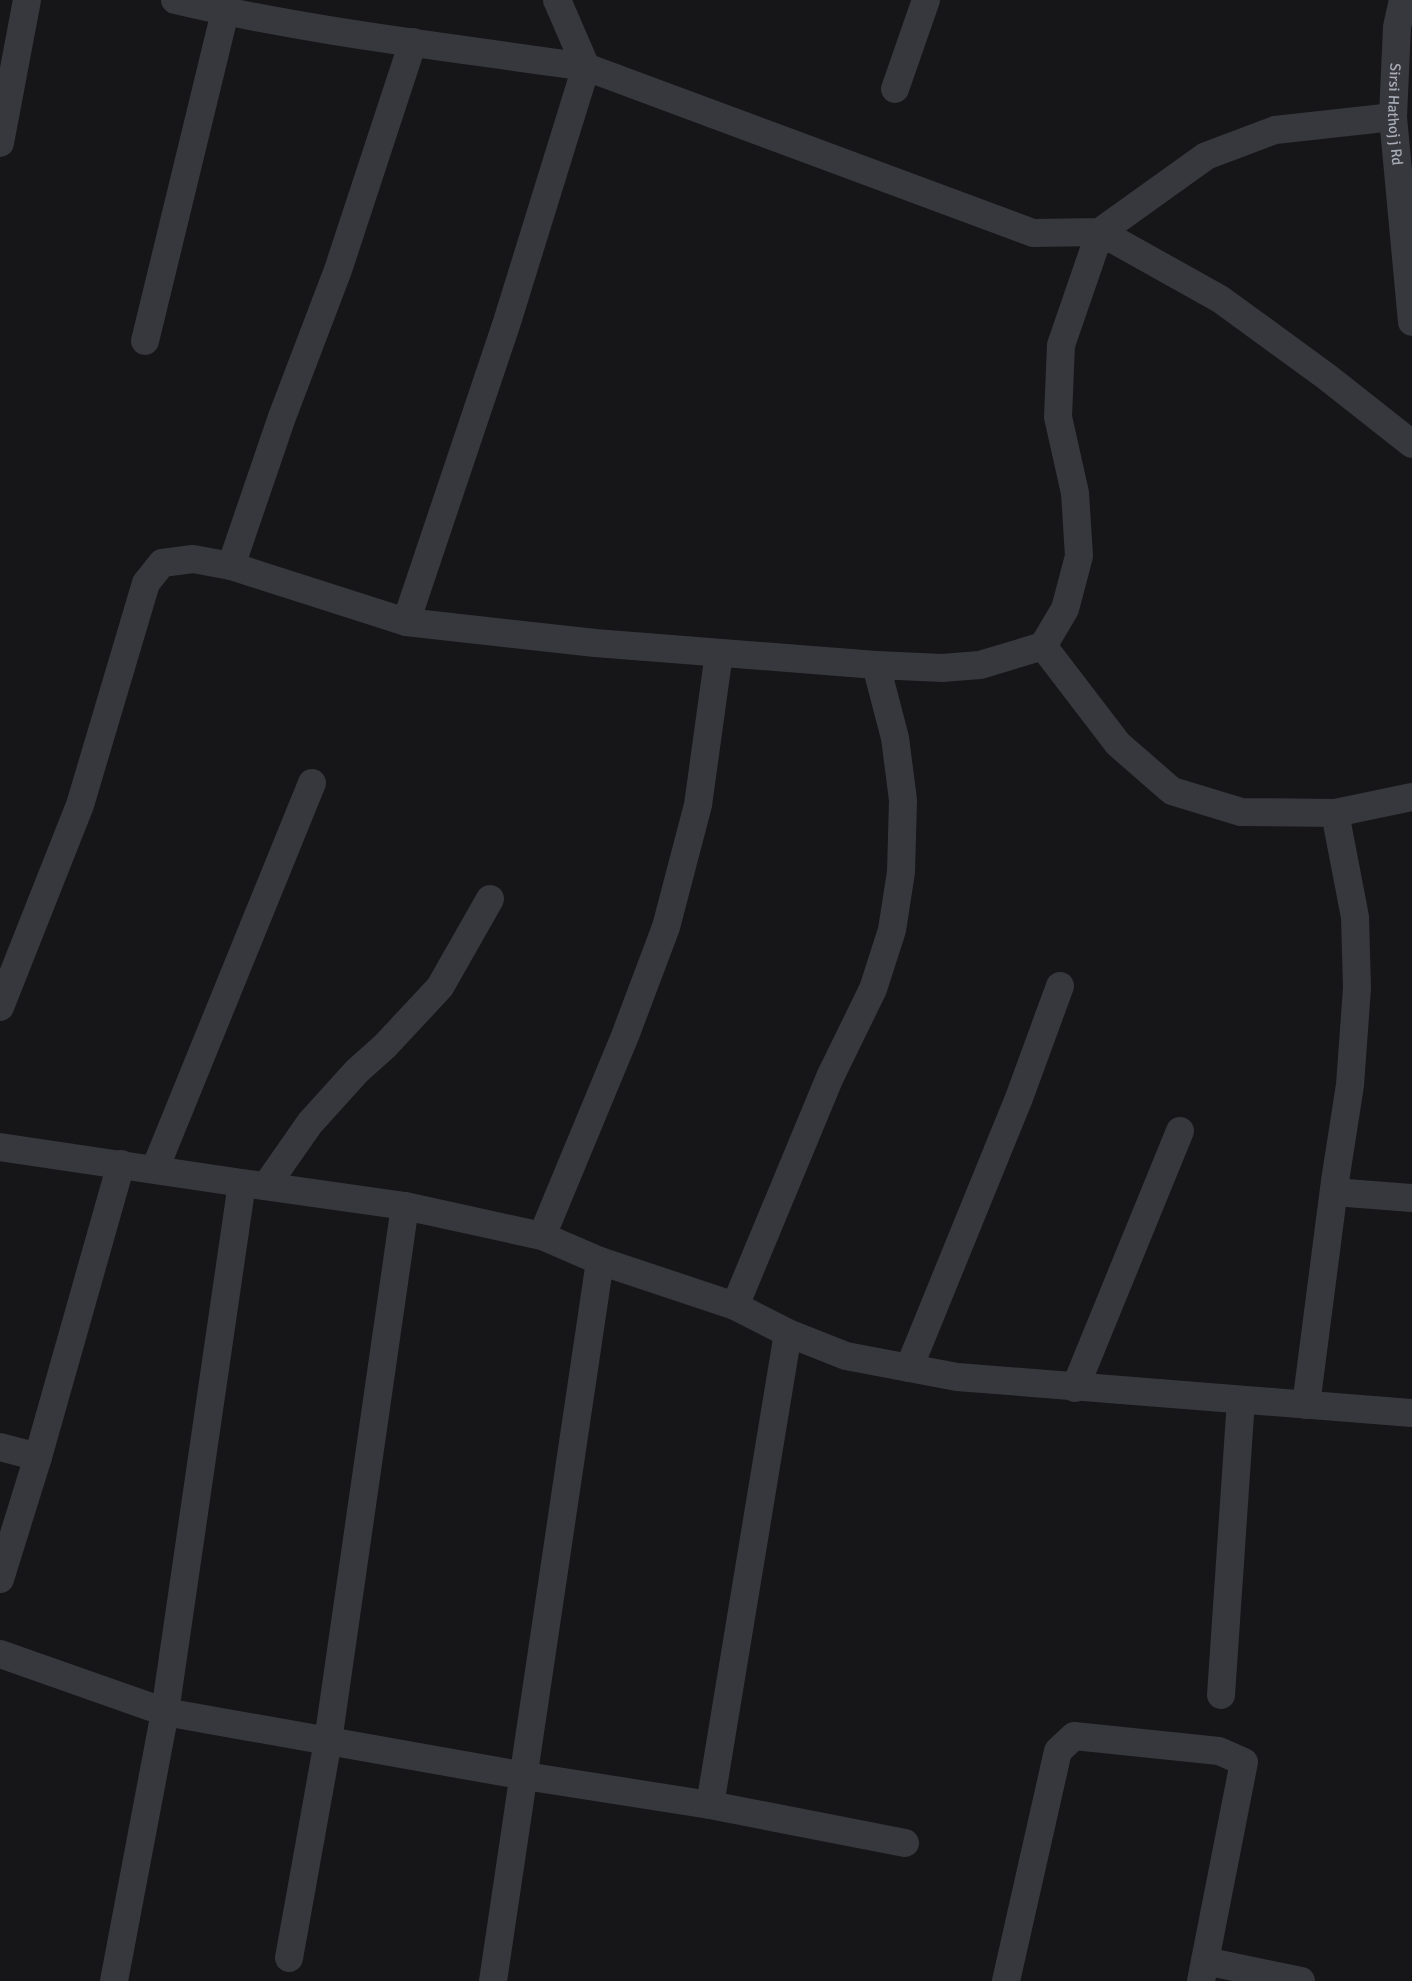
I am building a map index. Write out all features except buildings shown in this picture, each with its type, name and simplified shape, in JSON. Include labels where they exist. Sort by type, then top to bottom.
[{"type":"street","points":[[0,143],[28,0]]},
{"type":"street","points":[[175,0],[225,12],[586,67],[1033,232],[1100,232],[1220,299],[1326,377],[1412,444]]},
{"type":"street","points":[[406,622],[507,322],[586,67],[557,0]]},
{"type":"street","points":[[895,89],[926,0]]},
{"type":"street","name":"Sirsi Hathoj j Rd","points":[[1403,0],[1396,27],[1393,117],[1412,322]]},
{"type":"street","points":[[145,341],[225,12]]},
{"type":"street","points":[[231,566],[282,417],[338,270],[413,42]]},
{"type":"street","points":[[0,1007],[80,805],[146,583],[162,563],[193,559],[231,566],[406,622],[596,644],[876,666],[942,668],[980,665],[1043,646],[1065,609],[1079,556],[1075,493],[1058,417],[1061,345],[1100,232],[1206,156],[1275,130],[1393,117]]},
{"type":"street","points":[[1043,646],[1118,744],[1172,791],[1241,812],[1335,814],[1412,798]]},
{"type":"street","points":[[542,1236],[625,1036],[666,927],[698,805],[719,653]]},
{"type":"street","points":[[735,1306],[830,1077],[873,989],[892,930],[901,872],[903,800],[895,738],[876,666]]},
{"type":"street","points":[[155,1169],[312,783]]},
{"type":"street","points":[[1306,1405],[1350,1085],[1357,988],[1355,917],[1335,814]]},
{"type":"street","points":[[114,1981],[165,1712],[254,1184],[357,1072],[385,1046],[440,987],[490,899]]},
{"type":"street","points":[[908,1368],[1019,1098],[1060,986]]},
{"type":"street","points":[[1075,1388],[1180,1131]]},
{"type":"street","points":[[0,1147],[405,1206],[542,1236],[600,1261],[735,1306],[788,1333],[846,1356],[908,1368],[957,1377],[1075,1388],[1412,1413]]},
{"type":"street","points":[[0,1578],[38,1457],[121,1164]]},
{"type":"street","points":[[1334,1192],[1412,1198]]},
{"type":"street","points":[[289,1958],[328,1742],[405,1206]]},
{"type":"street","points":[[493,1981],[600,1261]]},
{"type":"street","points":[[710,1805],[788,1333]]},
{"type":"street","points":[[1221,1695],[1241,1400]]},
{"type":"street","points":[[0,1447],[38,1457]]},
{"type":"street","points":[[0,1654],[165,1712],[524,1776],[710,1805],[905,1843]]},
{"type":"street","points":[[1006,1981],[1058,1751],[1074,1736],[1219,1751],[1244,1762],[1203,1971],[1302,1981]]}]
